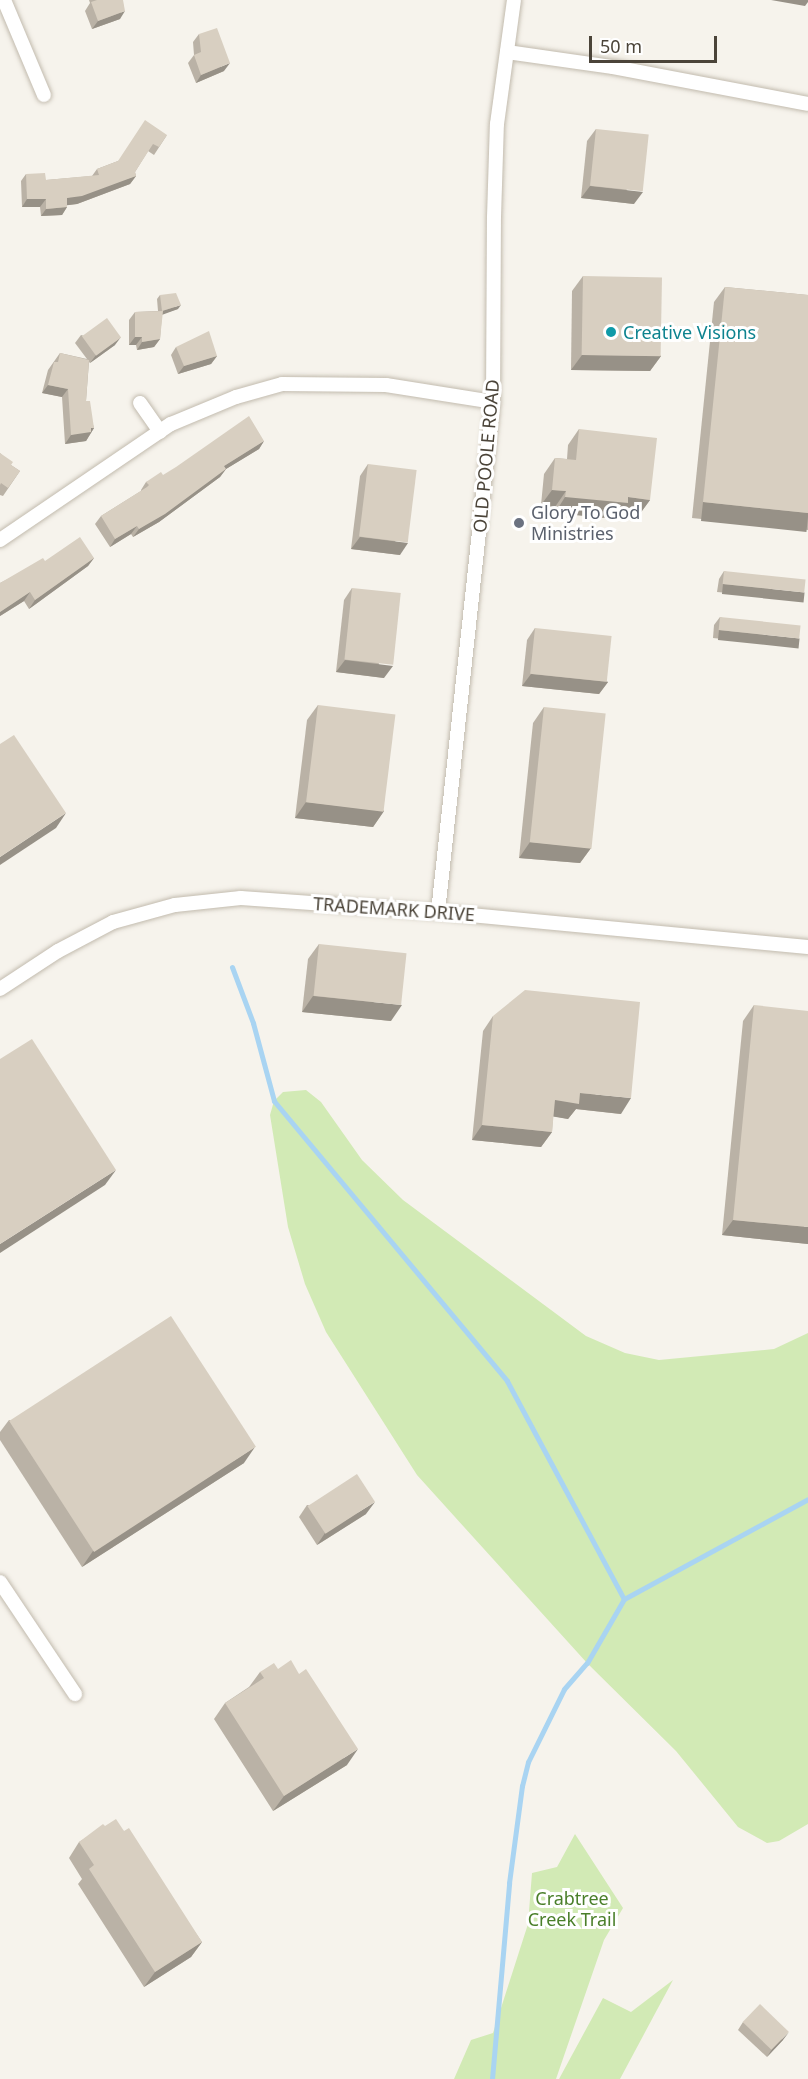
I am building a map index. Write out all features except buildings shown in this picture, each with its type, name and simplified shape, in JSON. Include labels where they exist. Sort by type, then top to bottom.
[{"type":"street","points":[[4,0],[44,95]]},
{"type":"street","name":"OLD POOLE ROAD","points":[[438,912],[493,402],[497,124],[514,0]]},
{"type":"street","points":[[507,52],[613,67],[808,104]]},
{"type":"street","points":[[0,540],[171,424],[236,397],[282,384],[386,385],[493,402]]},
{"type":"street","points":[[140,403],[160,432]]},
{"type":"street","name":"TRADEMARK DRIVE","points":[[0,989],[58,951],[113,922],[175,905],[242,898],[438,912],[808,947]]},
{"type":"street","points":[[0,1582],[75,1694]]},
{"type":"green space","points":[[306,1090],[321,1102],[362,1160],[403,1200],[586,1336],[625,1353],[659,1360],[774,1349],[808,1333],[808,1824],[779,1841],[767,1843],[738,1827],[676,1751],[587,1663],[417,1475],[326,1332],[305,1284],[288,1227],[270,1115],[274,1101],[283,1092]]},
{"type":"green space","name":"Crabtree Creek Trail","points":[[575,1834],[623,1908],[604,1940],[556,2079],[454,2079],[471,2040],[493,2033],[528,1924],[532,1873],[557,1867]]},
{"type":"green space","points":[[673,1980],[620,2079],[559,2079],[603,1998],[631,2012]]},
{"type":"waterway","points":[[232,967],[253,1023],[274,1101],[507,1381],[624,1599]]},
{"type":"waterway","points":[[492,2079],[509,1883],[522,1786],[528,1762],[564,1689],[587,1663],[624,1599],[808,1499]]},
{"type":"place","name":"Creative Visions","points":[[611,332]]},
{"type":"place","name":"Glory To God Ministries","points":[[519,523]]}]
